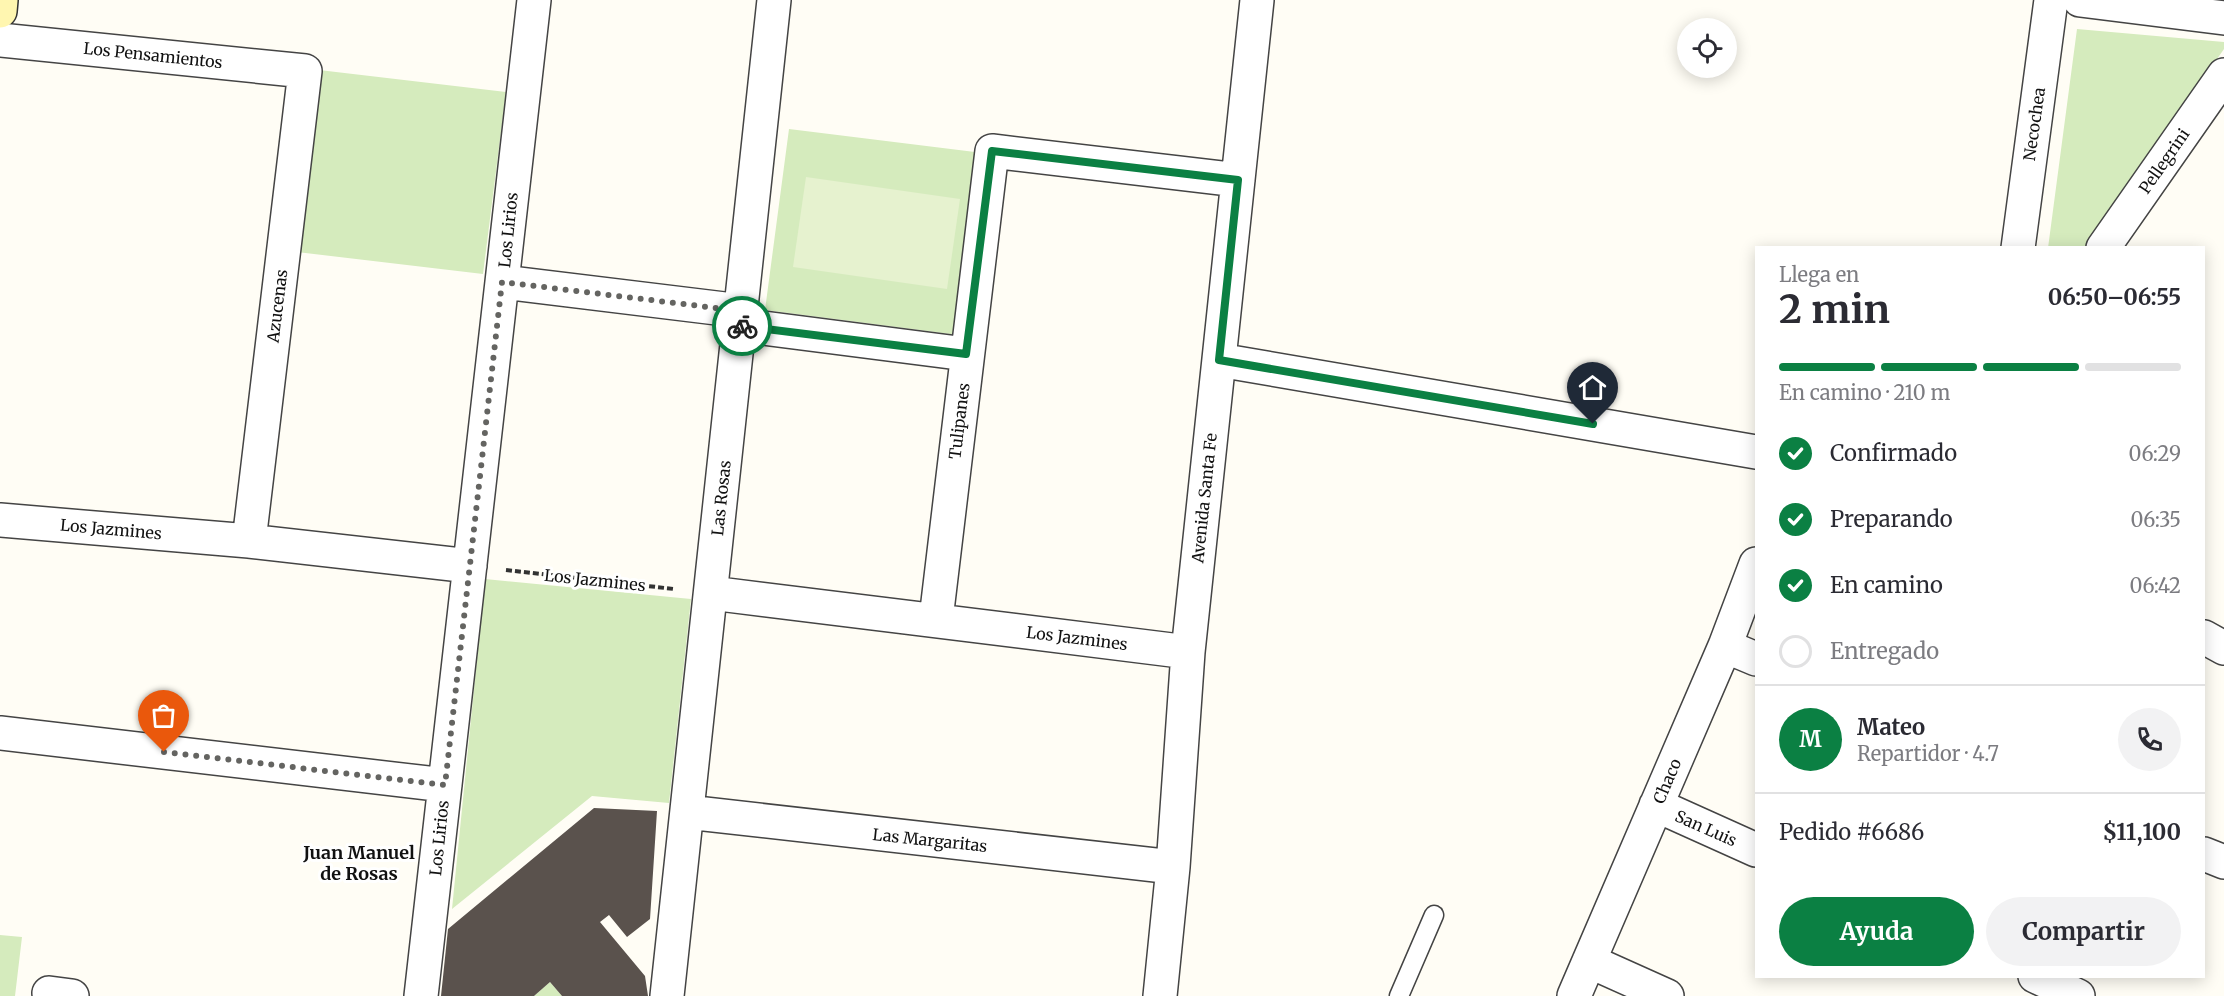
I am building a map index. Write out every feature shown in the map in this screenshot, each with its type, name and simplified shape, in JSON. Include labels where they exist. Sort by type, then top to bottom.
[{"type":"street","points":[[0,11],[1,0]]},
{"type":"street","name":"Los Lirios","points":[[421,996],[534,0]]},
{"type":"street","name":"Las Rosas","points":[[668,996],[774,0]]},
{"type":"street","name":"Avenida Santa Fe","points":[[1160,996],[1173,867],[1188,652],[1257,0]]},
{"type":"street","name":"Necochea","points":[[2018,246],[2051,0]]},
{"type":"street","points":[[2080,0],[2224,18]]},
{"type":"street","name":"Los Pensamientos","points":[[0,40],[305,70]]},
{"type":"street","name":"Azucenas","points":[[249,541],[305,70]]},
{"type":"street","name":"Pellegrini","points":[[2104,246],[2224,75]]},
{"type":"street","name":"Tulipanes","points":[[936,619],[992,151],[1238,180]]},
{"type":"street","points":[[502,282],[966,354]]},
{"type":"street","points":[[1219,360],[1755,452]]},
{"type":"street","name":"Los Jazmines","points":[[0,520],[249,541],[470,566]]},
{"type":"street","name":"Chaco","points":[[1574,996],[1725,646],[1755,567]]},
{"type":"street","name":"Los Jazmines","points":[[711,593],[936,619],[1188,652]]},
{"type":"street","points":[[2205,638],[2224,648]]},
{"type":"street","points":[[1725,646],[1755,659]]},
{"type":"street","points":[[0,733],[445,785]]},
{"type":"street","name":"San Luis","points":[[1656,805],[1755,850]]},
{"type":"street","name":"Las Margaritas","points":[[687,812],[1173,867]]},
{"type":"street","points":[[2205,854],[2224,862]]},
{"type":"street","points":[[1589,961],[1667,996]]},
{"type":"street","points":[[2039,978],[2078,996]]},
{"type":"lane","points":[[1399,996],[1434,915]]},
{"type":"path","name":"Los Jazmines","points":[[470,566],[711,593]]},
{"type":"green space","points":[[2077,29],[2224,42],[2224,49],[2086,246],[2048,246]]},
{"type":"green space","points":[[319,70],[506,92],[483,274],[297,252]]},
{"type":"green space","points":[[789,129],[983,153],[958,335],[765,310]]},
{"type":"green space","points":[[806,177],[960,199],[947,289],[793,267]]},
{"type":"green space","points":[[485,579],[691,599],[669,803],[592,796],[452,909]]},
{"type":"green space","points":[[0,935],[22,937],[15,996],[0,996]]},
{"type":"green space","points":[[550,982],[562,996],[534,996]]},
{"type":"building","points":[[594,808],[657,811],[650,919],[627,937],[609,915],[600,922],[645,976],[648,996],[562,996],[550,982],[534,996],[441,996],[448,929]]},
{"type":"way so far","points":[[164,752],[445,785],[502,282],[741,311],[739,326],[742,326]]},
{"type":"district","name":"Juan Manuel de Rosas","points":[[359,863]]},
{"type":"route","points":[[742,326],[966,354],[992,151],[1238,180],[1219,360],[1593,424]]}]
